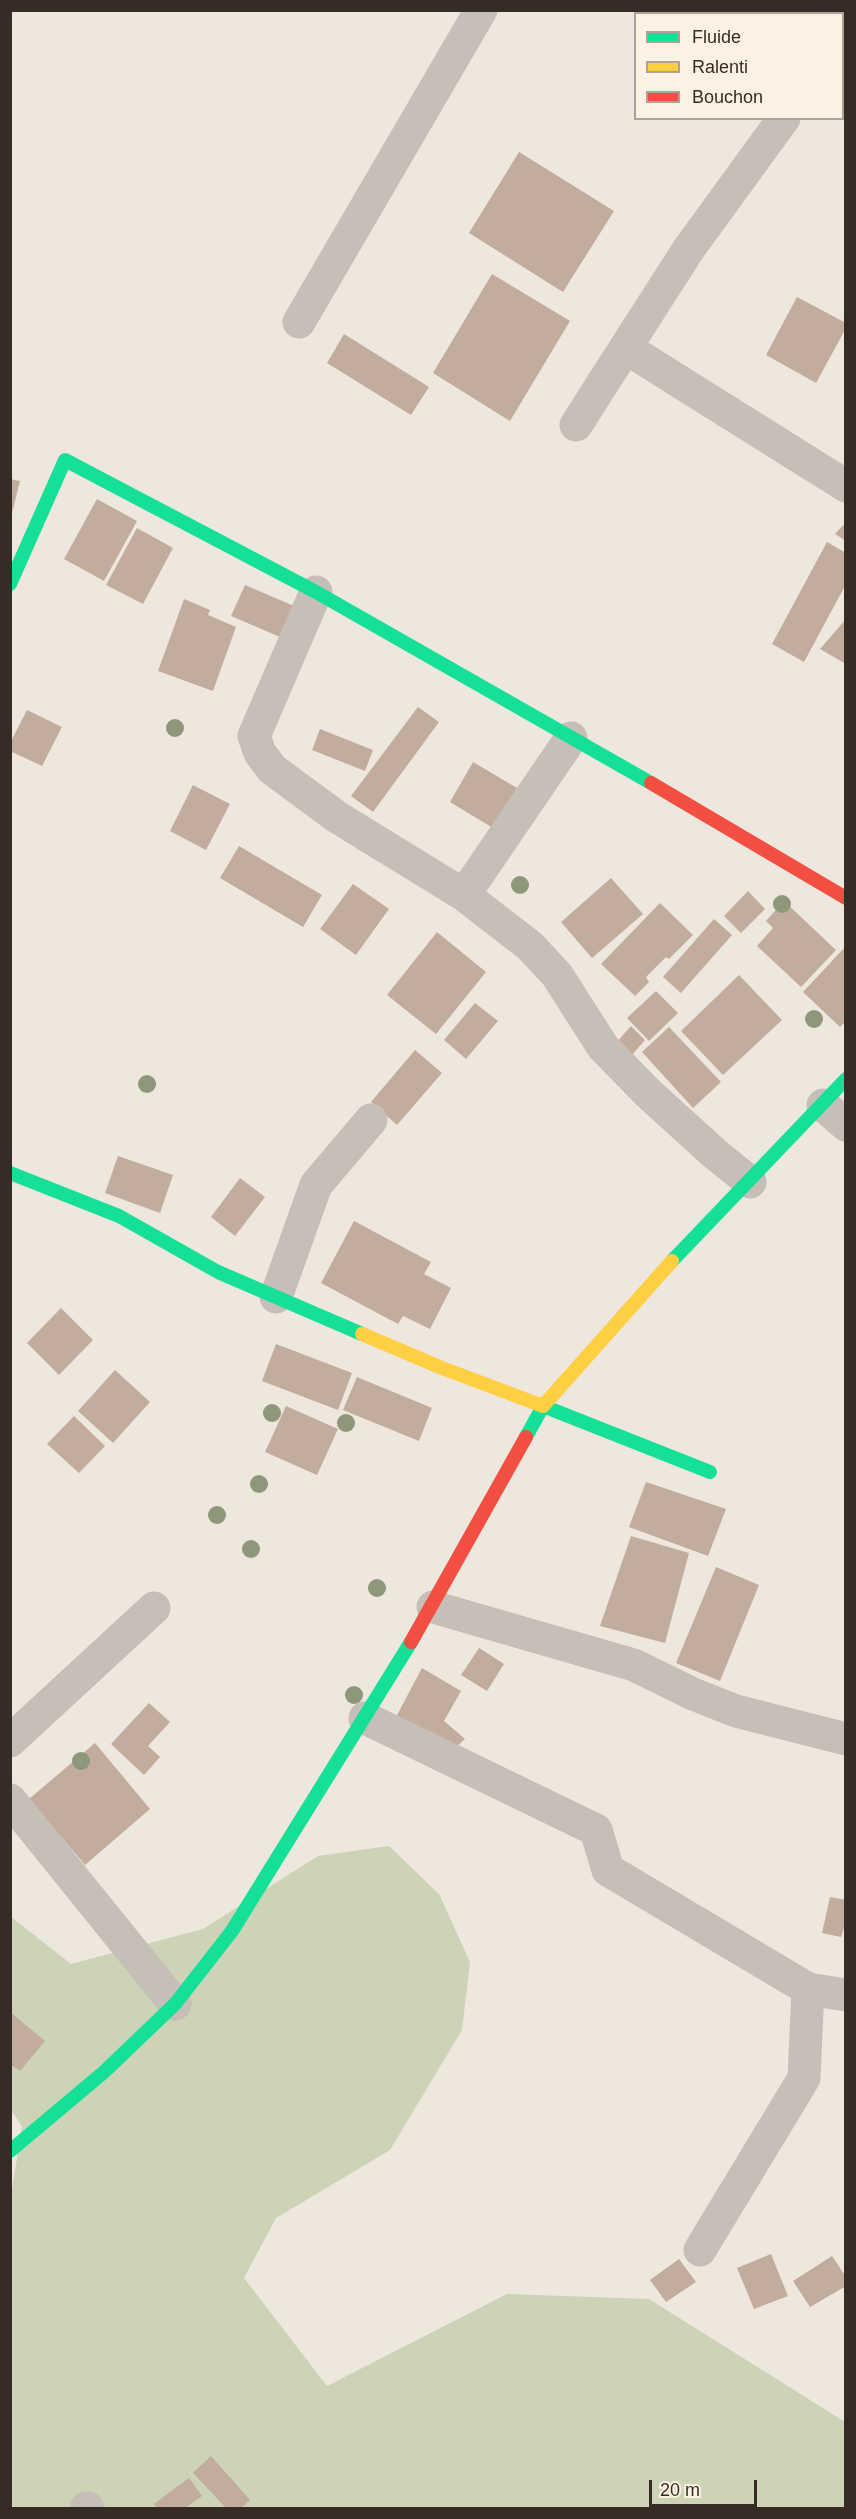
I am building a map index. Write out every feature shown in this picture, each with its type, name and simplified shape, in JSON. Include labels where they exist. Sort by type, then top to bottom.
[{"type":"street","points":[[299,322],[481,10]]},
{"type":"street","points":[[576,425],[688,250],[783,120]]},
{"type":"street","points":[[626,348],[846,486]]},
{"type":"street","points":[[10,584],[65,460],[316,592],[846,898]]},
{"type":"street","points":[[316,592],[254,736],[260,753],[272,769],[337,817],[465,895],[530,946],[557,975],[603,1047],[656,1101],[750,1182]]},
{"type":"street","points":[[465,895],[571,738]]},
{"type":"street","points":[[10,2151],[104,2072],[175,2004],[232,1931],[433,1607],[543,1406],[643,1292],[707,1224],[750,1182],[834,1115],[846,1079]]},
{"type":"street","points":[[276,1297],[316,1185],[371,1120]]},
{"type":"street","points":[[10,1173],[119,1216],[218,1272],[442,1368],[710,1472]]},
{"type":"street","points":[[433,1607],[634,1665],[693,1694],[736,1711],[846,1739]]},
{"type":"street","points":[[10,1741],[154,1608]]},
{"type":"street","points":[[365,1718],[596,1830],[608,1870],[808,1989],[846,1995]]},
{"type":"street","points":[[10,1800],[175,2004]]},
{"type":"street","points":[[700,2250],[804,2078],[808,1989]]},
{"type":"green space","points":[[389,1846],[439,1894],[470,1962],[462,2030],[390,2150],[276,2218],[244,2278],[327,2386],[507,2294],[649,2299],[845,2422],[845,2508],[13,2508],[10,2494],[10,2202],[22,2126],[11,2110],[10,1916],[71,1964],[203,1929],[318,1856]]},
{"type":"building","points":[[519,152],[614,211],[563,292],[469,233]]},
{"type":"building","points":[[492,274],[570,321],[510,421],[433,373]]},
{"type":"building","points":[[797,297],[846,323],[846,328],[816,383],[766,355]]},
{"type":"building","points":[[344,334],[429,387],[411,415],[327,363]]},
{"type":"building","points":[[10,479],[20,481],[11,517],[10,517]]},
{"type":"building","points":[[97,499],[137,521],[104,581],[64,559]]},
{"type":"building","points":[[846,522],[846,541],[835,534]]},
{"type":"building","points":[[137,528],[173,548],[143,604],[106,585]]},
{"type":"building","points":[[827,542],[846,553],[846,584],[804,662],[772,644]]},
{"type":"building","points":[[245,585],[301,609],[287,640],[231,616]]},
{"type":"building","points":[[184,599],[210,610],[208,615],[236,627],[213,691],[158,671]]},
{"type":"building","points":[[846,619],[846,664],[820,649]]},
{"type":"building","points":[[418,707],[439,722],[373,812],[351,796]]},
{"type":"building","points":[[27,710],[62,727],[42,766],[10,751],[10,743]]},
{"type":"building","points":[[320,729],[373,750],[365,771],[312,750]]},
{"type":"building","points":[[473,762],[517,788],[493,828],[450,802]]},
{"type":"building","points":[[193,785],[230,804],[206,850],[170,831]]},
{"type":"building","points":[[239,846],[322,895],[303,927],[220,878]]},
{"type":"building","points":[[611,878],[643,914],[592,958],[561,922]]},
{"type":"building","points":[[353,884],[389,909],[356,955],[320,929]]},
{"type":"building","points":[[748,891],[765,909],[741,933],[724,916]]},
{"type":"building","points":[[784,901],[836,950],[801,987],[757,946],[773,928],[766,921]]},
{"type":"building","points":[[660,903],[693,935],[669,959],[666,957],[646,977],[649,982],[635,996],[601,964]]},
{"type":"building","points":[[714,919],[732,935],[681,993],[663,977]]},
{"type":"building","points":[[437,932],[486,972],[436,1034],[387,995]]},
{"type":"building","points":[[846,946],[846,1021],[840,1027],[803,992]]},
{"type":"building","points":[[739,975],[782,1020],[723,1075],[681,1031]]},
{"type":"building","points":[[656,991],[678,1013],[649,1041],[627,1018]]},
{"type":"building","points":[[475,1003],[498,1021],[466,1059],[444,1040]]},
{"type":"building","points":[[631,1026],[645,1040],[632,1055],[617,1042]]},
{"type":"building","points":[[669,1027],[721,1082],[693,1108],[642,1052]]},
{"type":"building","points":[[415,1050],[442,1073],[397,1125],[371,1102]]},
{"type":"building","points":[[118,1156],[173,1175],[160,1213],[105,1193]]},
{"type":"building","points":[[240,1178],[265,1197],[235,1236],[211,1217]]},
{"type":"building","points":[[354,1221],[431,1262],[424,1274],[451,1288],[430,1329],[403,1316],[398,1324],[321,1283]]},
{"type":"building","points":[[61,1308],[93,1340],[59,1375],[27,1343]]},
{"type":"building","points":[[276,1344],[352,1373],[338,1410],[262,1381]]},
{"type":"building","points":[[115,1370],[150,1402],[113,1443],[78,1411]]},
{"type":"building","points":[[357,1377],[432,1408],[419,1441],[343,1410]]},
{"type":"building","points":[[286,1406],[338,1429],[317,1475],[265,1452]]},
{"type":"building","points":[[74,1416],[105,1446],[79,1473],[47,1444]]},
{"type":"building","points":[[646,1482],[726,1509],[708,1556],[629,1527]]},
{"type":"building","points":[[631,1536],[689,1553],[665,1643],[600,1626]]},
{"type":"building","points":[[716,1567],[759,1585],[720,1681],[676,1663]]},
{"type":"building","points":[[479,1648],[504,1664],[487,1691],[461,1675]]},
{"type":"building","points":[[422,1668],[461,1691],[444,1721],[465,1739],[454,1749],[395,1719]]},
{"type":"building","points":[[149,1703],[170,1722],[148,1746],[160,1757],[144,1775],[111,1744]]},
{"type":"building","points":[[95,1743],[150,1809],[85,1865],[29,1799]]},
{"type":"building","points":[[830,1897],[846,1900],[846,1922],[841,1937],[822,1933]]},
{"type":"building","points":[[10,2012],[45,2041],[20,2071],[10,2064]]},
{"type":"building","points":[[771,2254],[788,2296],[754,2309],[737,2268]]},
{"type":"building","points":[[832,2256],[846,2277],[846,2286],[810,2307],[793,2281]]},
{"type":"building","points":[[679,2259],[696,2282],[666,2302],[650,2280]]},
{"type":"building","points":[[211,2456],[250,2500],[241,2508],[226,2508],[193,2473]]},
{"type":"building","points":[[189,2478],[202,2496],[185,2508],[158,2508],[154,2504]]},
{"type":"traffic: fast","points":[[10,584],[65,460],[316,592],[651,783]]},
{"type":"traffic: fast","points":[[672,1261],[846,1079]]},
{"type":"traffic: fast","points":[[10,1173],[119,1216],[218,1272],[362,1334]]},
{"type":"traffic: fast","points":[[526,1437],[543,1406],[710,1472]]},
{"type":"traffic: fast","points":[[10,2151],[104,2072],[175,2004],[232,1931],[411,1642]]},
{"type":"traffic: slow","points":[[362,1334],[442,1368],[543,1406],[672,1261]]},
{"type":"traffic: jam","points":[[651,783],[846,898]]},
{"type":"traffic: jam","points":[[411,1642],[526,1437]]}]
